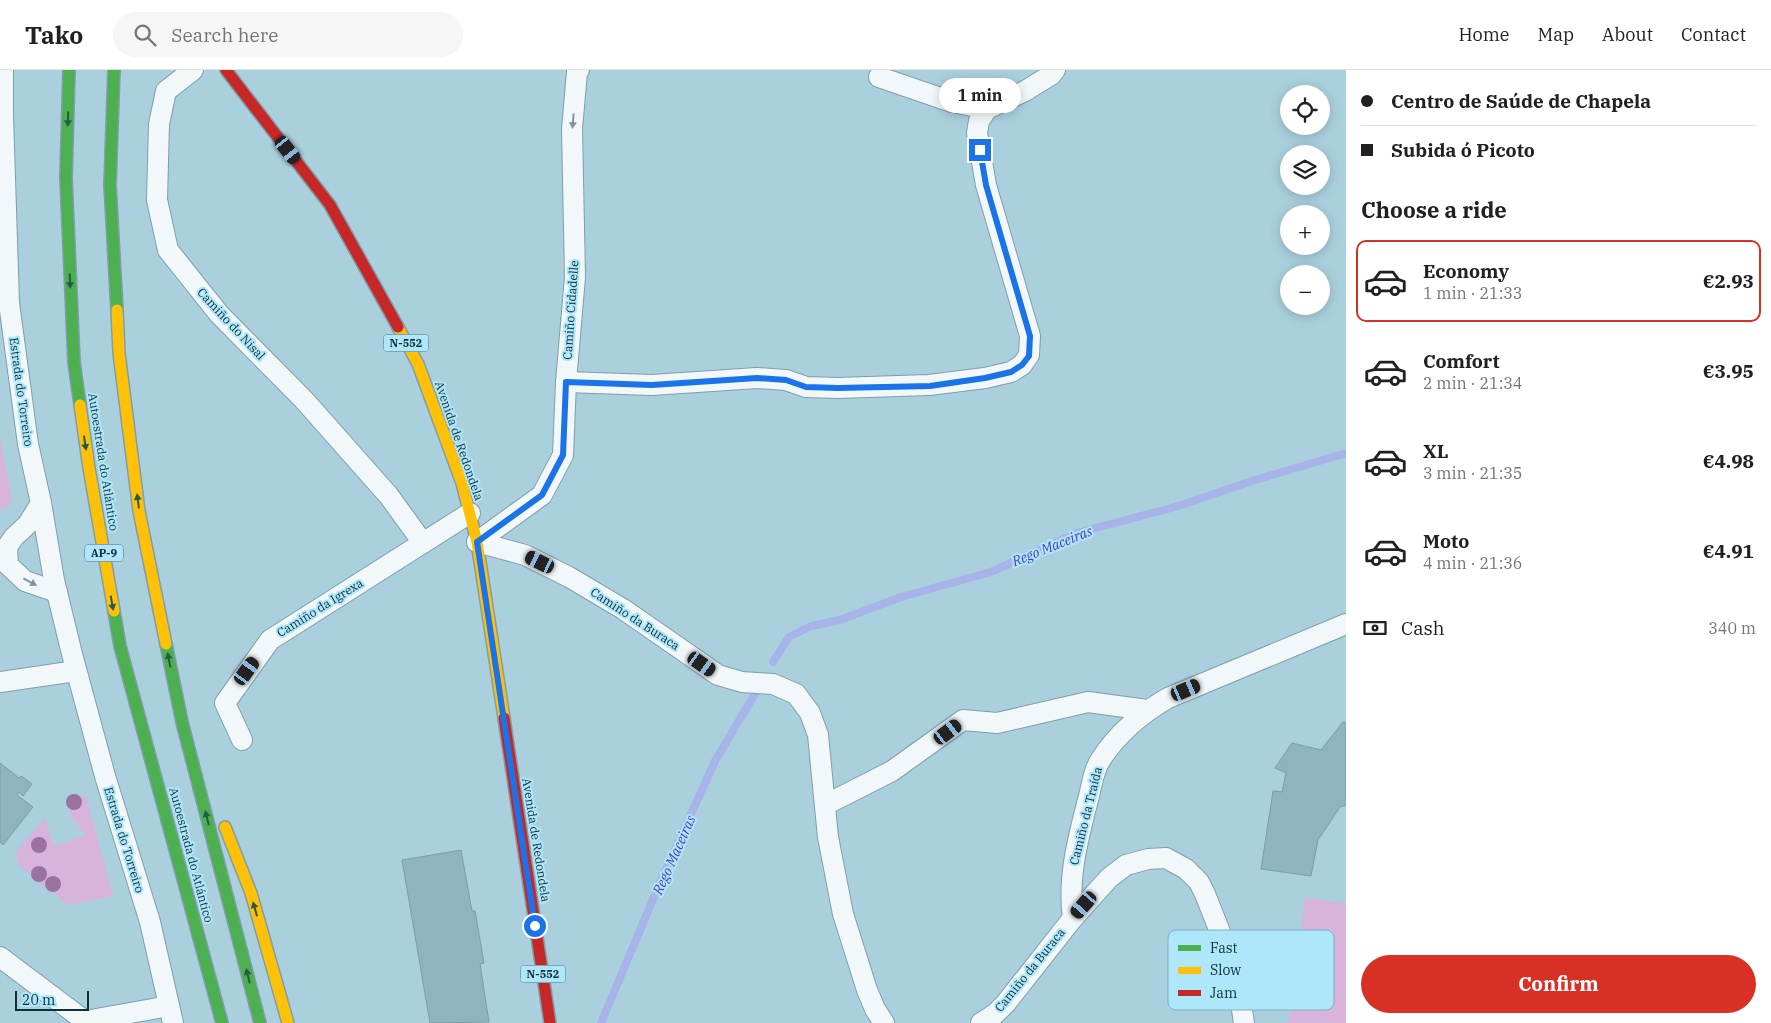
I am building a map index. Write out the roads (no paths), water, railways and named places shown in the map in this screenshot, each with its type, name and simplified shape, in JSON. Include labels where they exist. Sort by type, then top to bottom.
[{"type":"highway","name":"Autoestrada do Atlántico","points":[[69,70],[66,178],[74,362],[89,468],[120,646],[222,1023]]},
{"type":"highway","name":"Autoestrada do Atlántico","points":[[114,70],[110,185],[119,353],[139,510],[182,722],[260,1023]]},
{"type":"highway","name":"Avenida de Redondela","points":[[230,71],[335,213],[418,364],[462,483],[477,542],[550,1023]]},
{"type":"highway","points":[[182,722],[215,803]]},
{"type":"highway","points":[[222,821],[251,893],[288,1023]]},
{"type":"street","name":"Estrada do Torreiro","points":[[3,70],[2,118],[9,303],[28,444],[57,592],[76,671],[104,776],[150,922],[171,1014],[85,1022]]},
{"type":"street","name":"Camiño do Nisal","points":[[193,70],[166,91],[159,124],[157,200],[168,250],[219,314],[304,400],[389,496],[423,543]]},
{"type":"street","points":[[566,382],[652,385],[757,378],[786,380],[806,387],[930,386],[985,378],[1011,372],[1022,365],[1029,356],[1030,336],[986,185],[977,132],[979,121],[987,109],[1025,91],[1051,76],[1055,70]]},
{"type":"street","name":"Camiño Cidadelle","points":[[477,542],[542,495],[563,455],[566,382],[575,277],[572,129],[576,71]]},
{"type":"street","points":[[879,78],[952,102],[987,109]]},
{"type":"street","points":[[40,504],[28,524],[7,536],[4,560],[25,581],[57,592]]},
{"type":"street","name":"Camiño da Igrexa","points":[[242,740],[225,702],[270,640],[470,513]]},
{"type":"street","name":"Camiño da Buraca","points":[[477,542],[525,555],[569,577],[623,609],[718,675],[742,682],[773,684],[796,694],[810,713],[818,735],[828,837],[843,914],[867,990],[875,1009],[884,1023]]},
{"type":"street","name":"Camiño da Traída","points":[[1073,918],[1071,891],[1073,865],[1083,821],[1099,761],[1115,740],[1147,710],[1168,698],[1346,624]]},
{"type":"street","points":[[0,682],[76,671]]},
{"type":"street","points":[[825,805],[892,771],[963,720],[997,724],[1088,702],[1147,710]]},
{"type":"street","name":"Camiño da Buraca","points":[[981,1023],[995,1014],[1006,1003],[1073,918],[1100,888],[1126,865],[1157,858],[1166,858],[1179,864],[1199,882],[1219,930]]},
{"type":"street","points":[[0,957],[85,1022]]},
{"type":"street","name":"Camiño da Buraca","points":[[1242,1010],[1244,1023]]},
{"type":"waterway","name":"Rego Maceiras","points":[[773,662],[789,637],[811,626],[840,620],[901,597],[991,572],[1077,533],[1175,507],[1255,480],[1346,453]]},
{"type":"waterway","name":"Rego Maceiras","points":[[601,1023],[659,885],[715,761],[756,692]]}]
